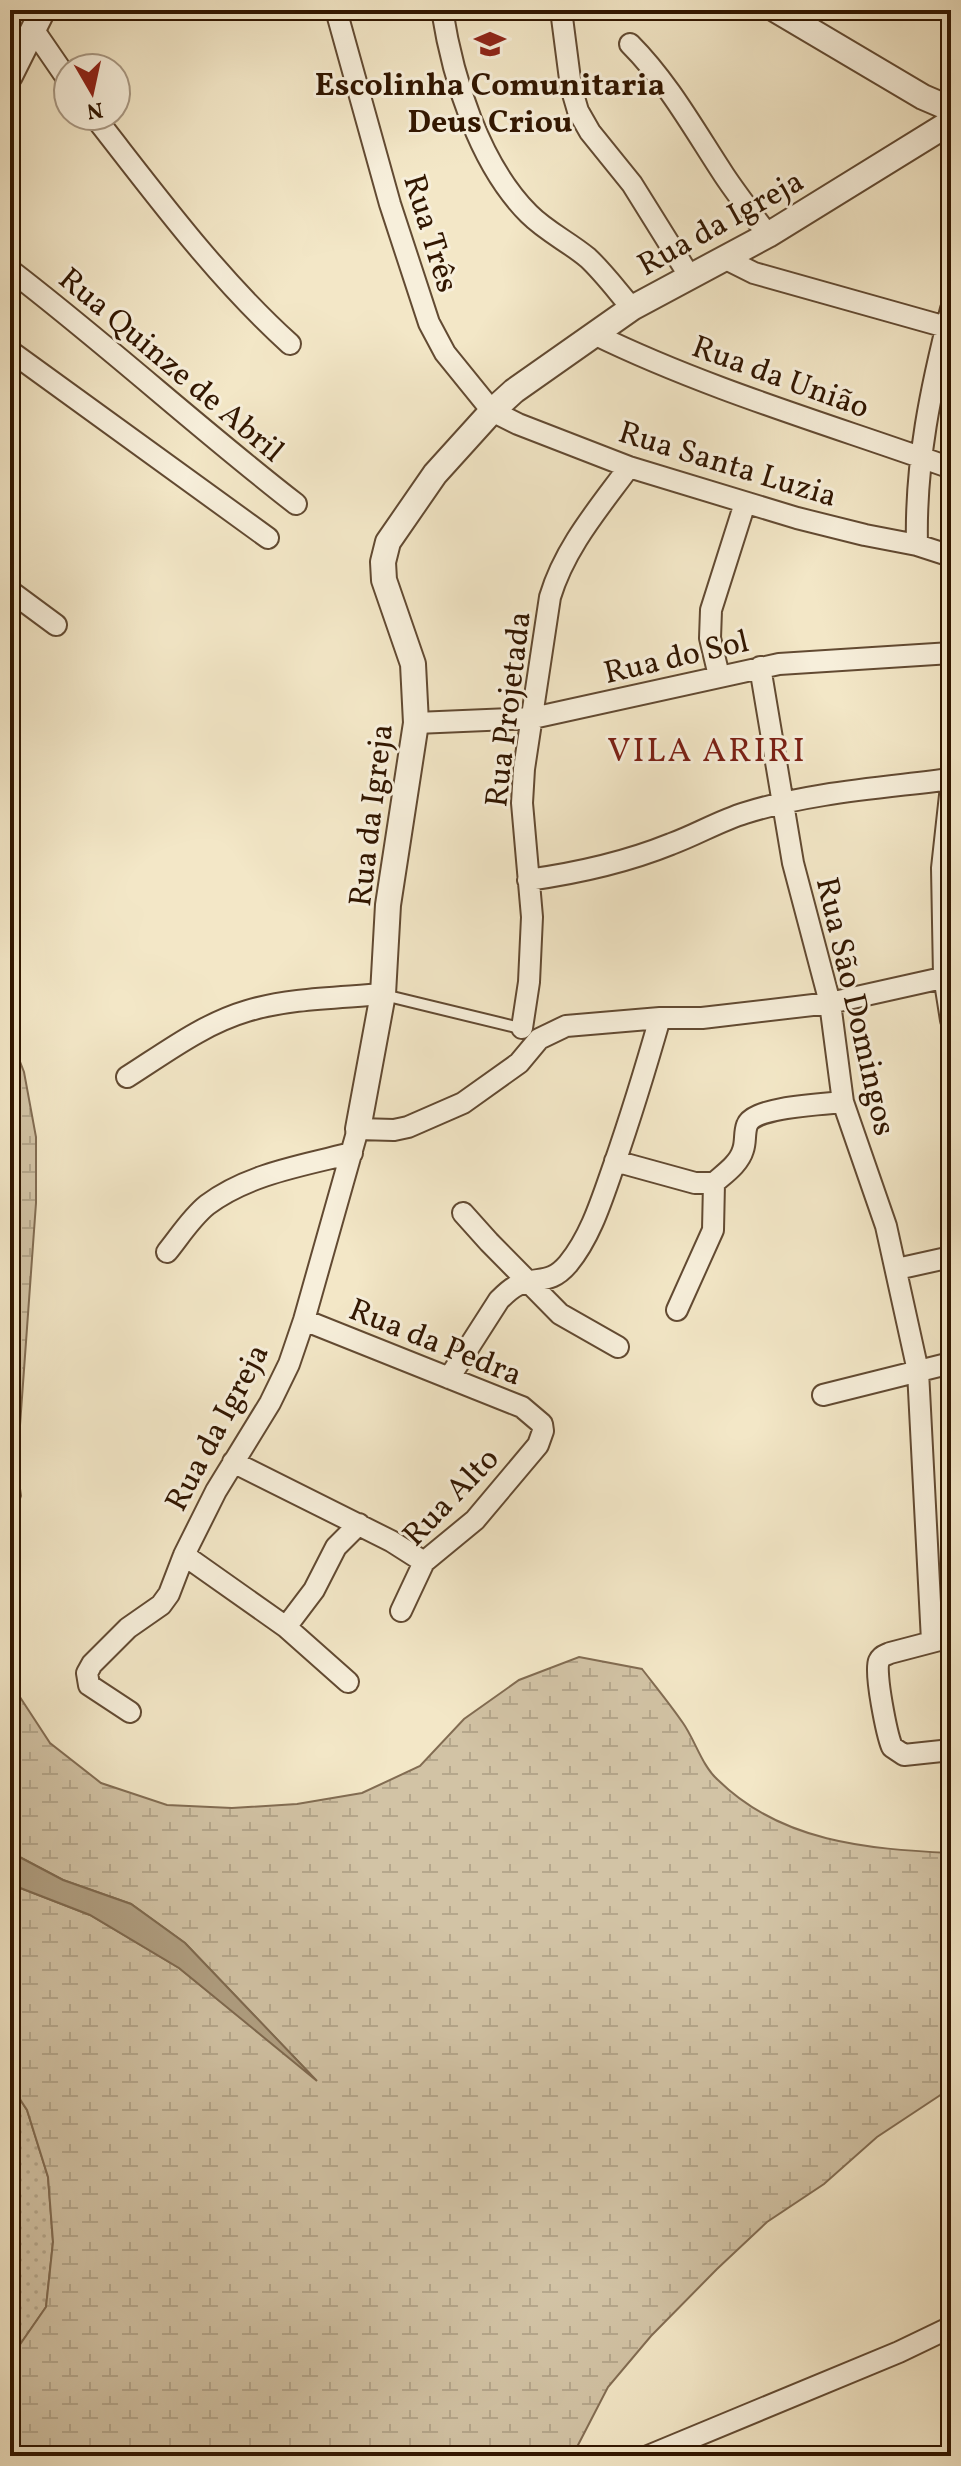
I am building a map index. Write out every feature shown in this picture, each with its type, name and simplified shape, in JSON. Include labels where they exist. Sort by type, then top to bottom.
[{"type":"street","name":"Rua Três","points":[[336,10],[390,204],[429,323],[445,353],[492,411]]},
{"type":"street","points":[[442,10],[447,41],[464,96],[498,178],[530,215],[588,258],[632,308]]},
{"type":"street","points":[[561,10],[571,87],[578,111],[590,132],[632,184],[690,277]]},
{"type":"street","points":[[776,10],[923,97],[951,109]]},
{"type":"street","points":[[10,76],[38,20]]},
{"type":"street","points":[[38,20],[54,52]]},
{"type":"street","points":[[630,44],[690,122],[725,177],[768,235]]},
{"type":"street","name":"Rua da Igreja","points":[[130,1712],[89,1685],[87,1673],[128,1628],[161,1605],[169,1594],[184,1555],[233,1462],[270,1403],[289,1364],[304,1320],[358,1129],[383,994],[388,905],[416,723],[413,664],[384,580],[383,562],[388,542],[435,474],[514,391],[632,308],[768,235],[951,122]]},
{"type":"street","points":[[107,132],[211,264],[290,344]]},
{"type":"street","points":[[726,259],[754,273],[949,318],[928,405],[920,456],[916,503],[917,545]]},
{"type":"street","name":"Rua Quinze de Abril","points":[[10,270],[296,504]]},
{"type":"street","name":"Rua da União","points":[[594,334],[645,359],[734,393],[951,468]]},
{"type":"street","points":[[10,351],[268,538]]},
{"type":"street","name":"Rua Santa Luzia","points":[[492,411],[629,467],[745,503],[951,556]]},
{"type":"street","name":"Rua Projetada","points":[[530,1034],[532,917],[522,803],[524,769],[550,597],[558,570],[629,467]]},
{"type":"street","points":[[719,676],[710,638],[711,610],[745,503]]},
{"type":"street","points":[[10,591],[56,625]]},
{"type":"street","name":"Rua do Sol","points":[[416,723],[533,718],[760,667],[951,653]]},
{"type":"street","name":"Rua São Domingos","points":[[760,667],[804,913],[830,1003],[843,1102],[886,1226],[918,1371],[941,1639]]},
{"type":"street","points":[[528,880],[582,873],[671,844],[741,814],[782,802],[951,779]]},
{"type":"street","points":[[951,786],[942,868],[951,1020]]},
{"type":"street","points":[[358,1129],[394,1130],[408,1127],[463,1103],[519,1063],[530,1034],[566,1026],[660,1018],[702,1018],[830,1003],[948,976]]},
{"type":"street","points":[[127,1077],[202,1029],[247,1011],[298,1001],[383,994]]},
{"type":"street","points":[[449,1378],[499,1300],[510,1290],[530,1281],[553,1277],[567,1266],[588,1230],[615,1161],[660,1018]]},
{"type":"street","points":[[615,1161],[695,1183],[714,1183],[733,1167],[743,1152],[747,1124],[751,1118],[765,1112],[843,1102]]},
{"type":"street","points":[[167,1252],[208,1205],[237,1187],[268,1175],[352,1153]]},
{"type":"street","points":[[677,1310],[713,1230],[714,1183]]},
{"type":"street","points":[[463,1213],[560,1314],[618,1347]]},
{"type":"street","points":[[897,1269],[951,1257]]},
{"type":"street","name":"Rua da Pedra","points":[[304,1320],[522,1407],[542,1424]]},
{"type":"street","points":[[823,1395],[951,1363]]},
{"type":"street","name":"Rua Alto","points":[[401,1611],[424,1562],[475,1520],[538,1445],[542,1424]]},
{"type":"street","points":[[233,1462],[359,1524],[424,1562]]},
{"type":"street","points":[[286,1627],[314,1590],[336,1547],[359,1524]]},
{"type":"street","points":[[184,1555],[286,1627],[348,1682]]},
{"type":"street","points":[[941,1639],[909,1646],[880,1659],[879,1676],[892,1747],[904,1755],[951,1750]]},
{"type":"street","points":[[648,2456],[899,2352],[951,2327]]},
{"type":"lane","points":[[383,994],[530,1034]]},
{"type":"green space","points":[[10,1036],[24,1072],[36,1137],[36,1203],[17,1467],[21,1496],[10,1526]]},
{"type":"green space","points":[[579,1657],[642,1669],[683,1723],[712,1774],[743,1801],[769,1817],[797,1829],[857,1844],[951,1853],[951,2088],[877,2137],[824,2184],[767,2222],[717,2269],[651,2336],[608,2387],[577,2447],[578,2456],[10,2456],[10,2359],[46,2307],[53,2242],[48,2177],[27,2110],[10,2084],[10,1884],[90,1915],[179,1968],[310,2074],[185,1943],[131,1904],[63,1880],[10,1852],[10,1664],[14,1688],[50,1743],[101,1783],[167,1805],[232,1808],[297,1804],[362,1793],[420,1766],[464,1719],[519,1680]]},
{"type":"green space","points":[[10,2084],[27,2110],[48,2177],[53,2242],[46,2307],[10,2359]]},
{"type":"shaded area","points":[[10,1852],[63,1880],[131,1904],[185,1943],[317,2081],[179,1968],[90,1915],[10,1884]]},
{"type":"place","name":"Escolinha Comunitaria Deus Criou","points":[[490,44]]},
{"type":"district","name":"VILA ARIRI","points":[[707,749]]}]
